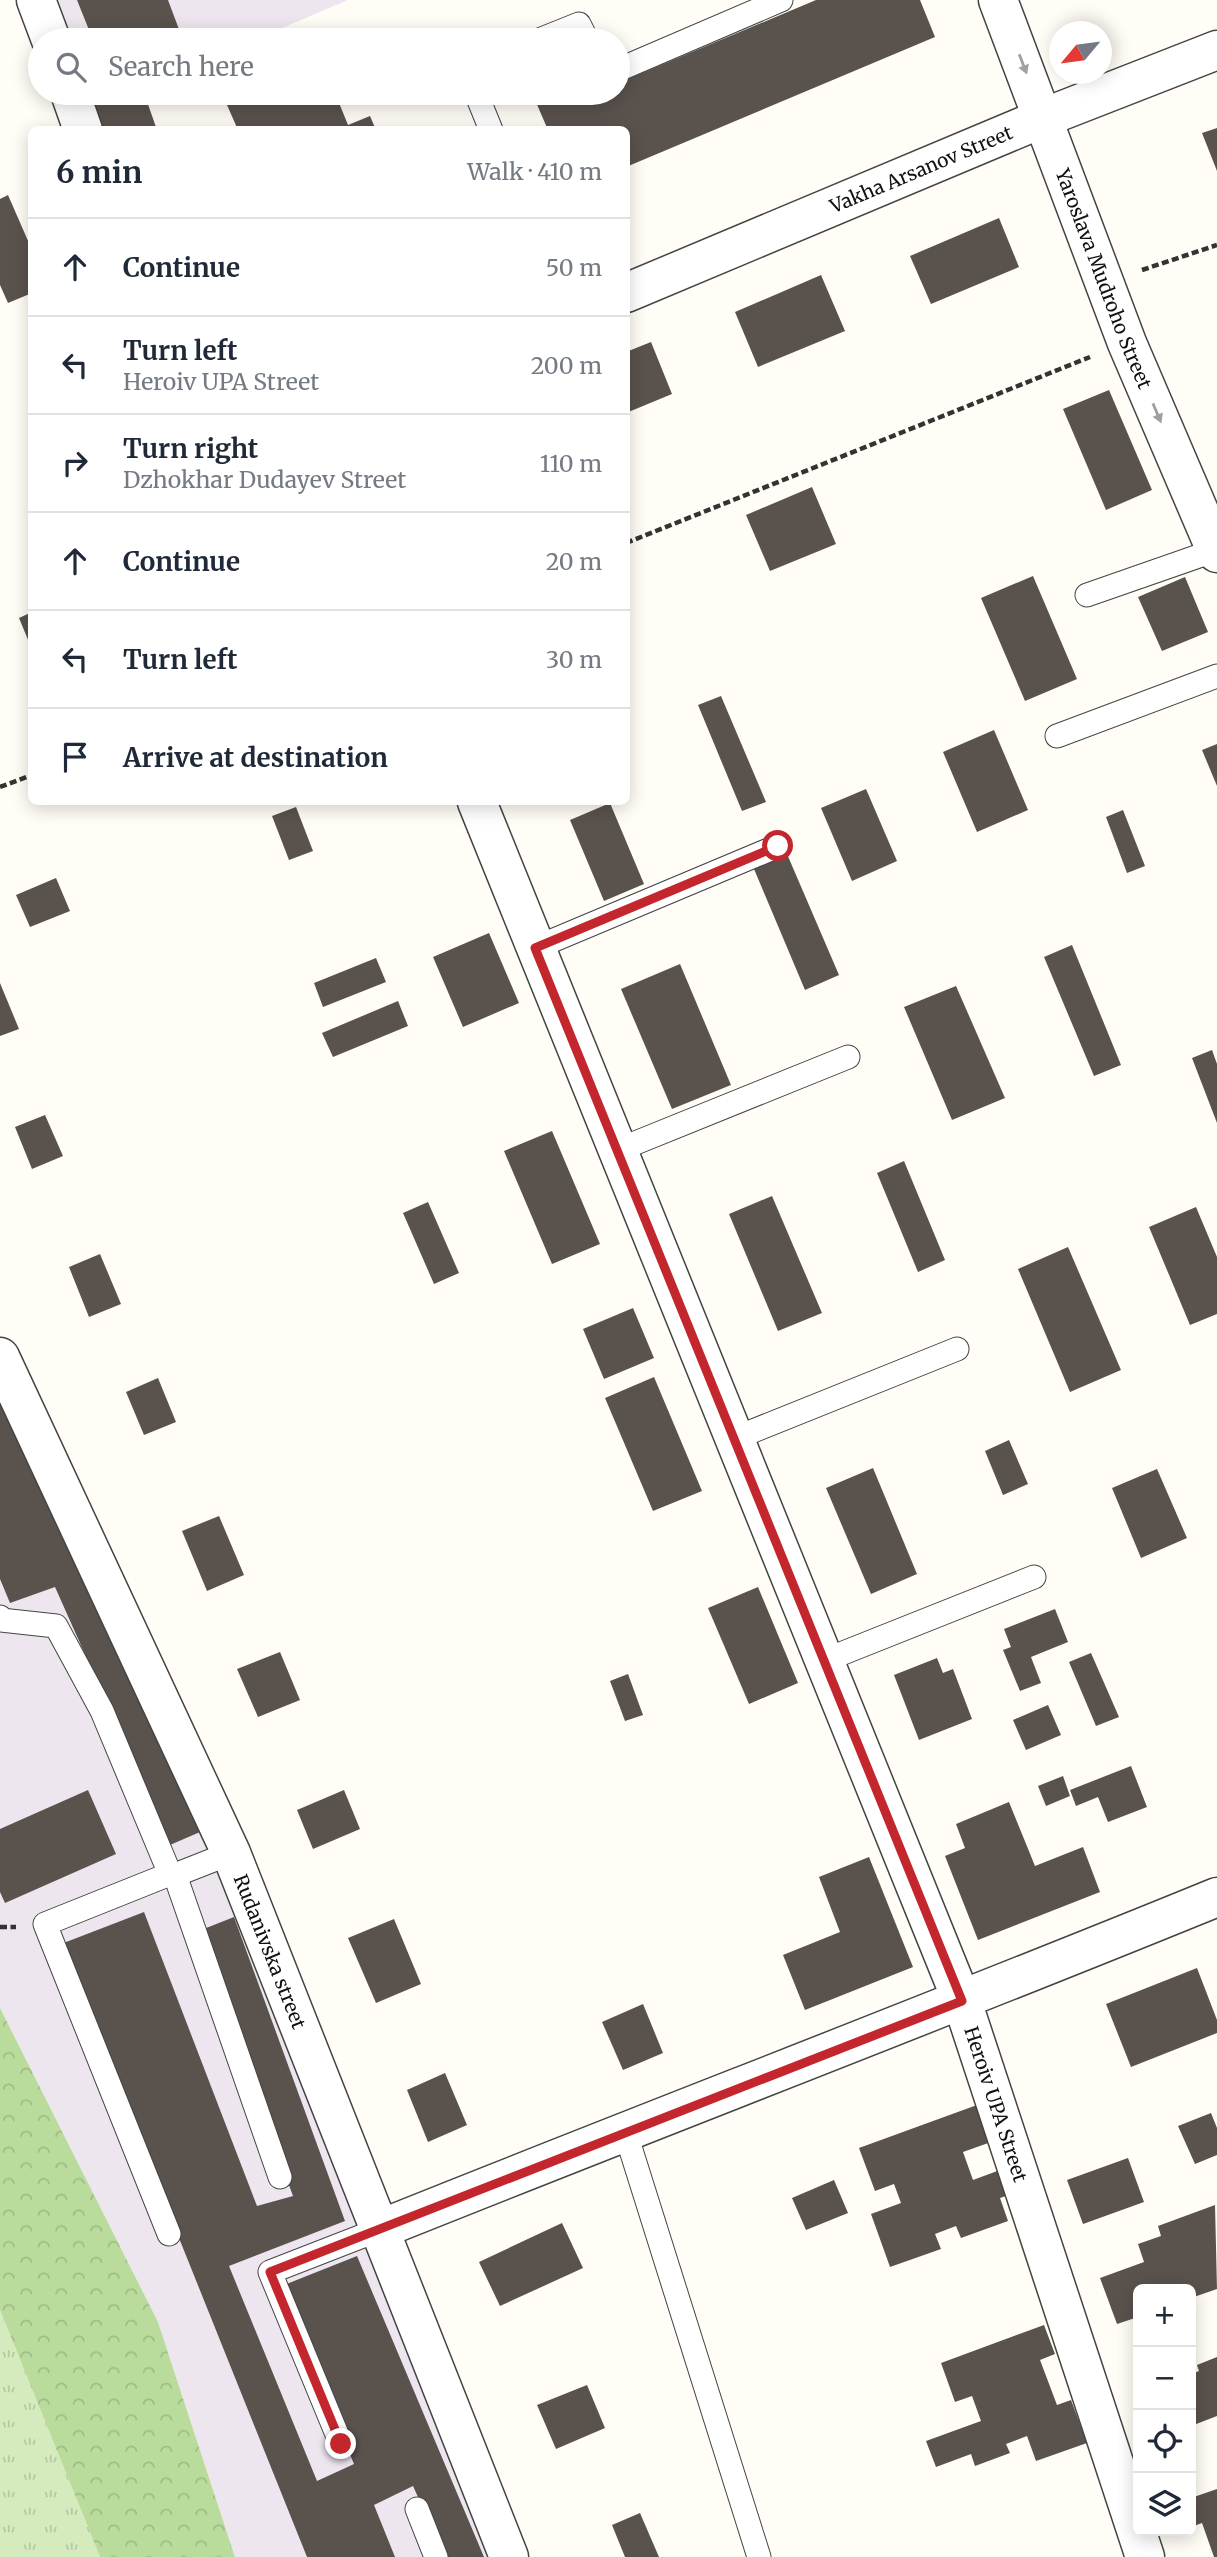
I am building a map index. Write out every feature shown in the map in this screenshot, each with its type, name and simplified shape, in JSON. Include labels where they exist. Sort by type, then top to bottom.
[{"type":"street","points":[[36,0],[46,28]]},
{"type":"street","name":"Yaroslava Mudroho Street","points":[[998,0],[1127,342],[1216,551]]},
{"type":"street","name":"Vakha Arsanov Street","points":[[630,291],[1043,118],[1217,50]]},
{"type":"street","points":[[74,105],[82,126]]},
{"type":"street","name":"Heroiv UPA Street","points":[[478,805],[962,2001],[1145,2557]]},
{"type":"street","name":"Rudanivska street","points":[[1,1361],[231,1853],[509,2557]]},
{"type":"street","points":[[378,2230],[962,2001],[1217,1897]]},
{"type":"lane","points":[[630,65],[781,0]]},
{"type":"lane","points":[[481,105],[489,126]]},
{"type":"lane","points":[[1087,595],[1216,551]]},
{"type":"lane","points":[[1057,736],[1217,676]]},
{"type":"lane","points":[[535,948],[778,846]]},
{"type":"lane","points":[[618,1150],[848,1057]]},
{"type":"lane","points":[[733,1439],[957,1349]]},
{"type":"lane","points":[[823,1661],[1034,1577]]},
{"type":"lane","points":[[0,1617],[1,1620],[56,1626],[102,1712],[172,1874],[280,2177]]},
{"type":"lane","points":[[169,2234],[45,1924],[231,1853]]},
{"type":"lane","points":[[625,2131],[759,2557]]},
{"type":"lane","points":[[341,2444],[270,2272],[378,2230]]},
{"type":"lane","points":[[417,2509],[436,2557]]},
{"type":"path","points":[[1104,282],[1217,245]]},
{"type":"path","points":[[630,541],[1127,342]]},
{"type":"path","points":[[0,787],[28,776]]},
{"type":"shaded area","points":[[16,0],[348,0],[282,28],[28,28],[28,30]]},
{"type":"shaded area","points":[[0,1370],[246,1924],[493,2557],[235,2557],[158,2322],[0,2008]]},
{"type":"green space","points":[[0,2008],[158,2322],[235,2557],[100,2557],[0,2310]]},
{"type":"green space","points":[[0,2310],[100,2557],[0,2557]]},
{"type":"building","points":[[77,0],[168,0],[178,28],[88,28]]},
{"type":"building","points":[[816,0],[920,0],[935,37],[630,165],[630,126],[546,126],[537,105],[630,105],[630,78]]},
{"type":"building","points":[[89,105],[148,105],[156,126],[96,126]]},
{"type":"building","points":[[227,105],[340,105],[348,125],[370,116],[374,126],[236,126]]},
{"type":"building","points":[[1217,128],[1217,171],[1202,133]]},
{"type":"building","points":[[8,195],[28,241],[28,295],[8,303],[0,285],[0,199]]},
{"type":"building","points":[[999,218],[1019,267],[931,304],[910,256]]},
{"type":"building","points":[[821,275],[845,331],[758,367],[735,312]]},
{"type":"building","points":[[651,342],[672,394],[630,411],[630,350]]},
{"type":"building","points":[[1109,390],[1152,490],[1106,510],[1063,409]]},
{"type":"building","points":[[812,487],[836,544],[770,571],[746,515]]},
{"type":"building","points":[[1033,576],[1077,679],[1025,701],[981,598]]},
{"type":"building","points":[[1185,577],[1208,632],[1162,651],[1138,597]]},
{"type":"building","points":[[28,614],[28,640],[19,618]]},
{"type":"building","points":[[721,696],[766,802],[742,811],[698,705]]},
{"type":"building","points":[[994,730],[1028,810],[977,832],[943,752]]},
{"type":"building","points":[[1217,744],[1217,786],[1202,750]]},
{"type":"building","points":[[866,789],[897,861],[852,881],[821,808]]},
{"type":"building","points":[[611,805],[644,884],[604,901],[570,820]]},
{"type":"building","points":[[296,807],[313,851],[289,860],[272,816]]},
{"type":"building","points":[[1123,810],[1145,866],[1127,873],[1106,817]]},
{"type":"building","points":[[787,854],[839,975],[805,990],[754,869]]},
{"type":"building","points":[[56,878],[70,911],[30,927],[16,895]]},
{"type":"building","points":[[489,933],[519,1003],[463,1027],[433,957]]},
{"type":"building","points":[[1072,945],[1121,1065],[1094,1076],[1044,957]]},
{"type":"building","points":[[376,958],[386,982],[323,1007],[314,983]]},
{"type":"building","points":[[680,964],[731,1085],[672,1109],[621,989]]},
{"type":"building","points":[[0,983],[19,1029],[0,1036]]},
{"type":"building","points":[[956,986],[1005,1098],[952,1120],[904,1007]]},
{"type":"building","points":[[398,1001],[408,1026],[333,1057],[322,1033]]},
{"type":"building","points":[[1212,1050],[1217,1064],[1217,1123],[1192,1058]]},
{"type":"building","points":[[45,1115],[63,1156],[32,1169],[15,1127]]},
{"type":"building","points":[[552,1131],[600,1244],[552,1264],[504,1151]]},
{"type":"building","points":[[904,1161],[945,1260],[918,1272],[877,1173]]},
{"type":"building","points":[[772,1196],[822,1313],[778,1331],[729,1214]]},
{"type":"building","points":[[428,1202],[459,1273],[434,1284],[403,1213]]},
{"type":"building","points":[[1196,1207],[1217,1257],[1217,1314],[1190,1325],[1149,1227]]},
{"type":"building","points":[[1068,1247],[1121,1370],[1070,1392],[1018,1269]]},
{"type":"building","points":[[100,1254],[121,1304],[89,1317],[69,1267]]},
{"type":"building","points":[[633,1308],[654,1358],[604,1379],[583,1329]]},
{"type":"building","points":[[654,1377],[702,1491],[653,1511],[605,1398]]},
{"type":"building","points":[[0,1378],[200,1832],[170,1845],[55,1587],[10,1603],[0,1579]]},
{"type":"building","points":[[158,1378],[176,1422],[144,1435],[126,1392]]},
{"type":"building","points":[[1009,1440],[1028,1484],[1003,1495],[985,1451]]},
{"type":"building","points":[[873,1468],[917,1574],[871,1594],[826,1488]]},
{"type":"building","points":[[1157,1469],[1187,1538],[1141,1558],[1112,1488]]},
{"type":"building","points":[[219,1516],[244,1575],[207,1591],[182,1531]]},
{"type":"building","points":[[758,1587],[798,1683],[749,1704],[708,1608]]},
{"type":"building","points":[[1055,1609],[1068,1642],[1031,1657],[1041,1683],[1020,1691],[1003,1650],[1011,1647],[1004,1629]]},
{"type":"building","points":[[280,1652],[300,1700],[258,1717],[237,1669]]},
{"type":"building","points":[[1091,1653],[1119,1717],[1096,1726],[1069,1662]]},
{"type":"building","points":[[937,1658],[943,1673],[953,1669],[972,1719],[919,1740],[894,1675]]},
{"type":"building","points":[[628,1674],[643,1715],[625,1721],[610,1681]]},
{"type":"building","points":[[1048,1705],[1061,1735],[1026,1750],[1013,1720]]},
{"type":"building","points":[[1131,1766],[1147,1807],[1108,1822],[1098,1797],[1076,1806],[1070,1790]]},
{"type":"building","points":[[1063,1776],[1070,1796],[1046,1806],[1038,1786]]},
{"type":"building","points":[[88,1790],[116,1854],[5,1903],[0,1892],[0,1829]]},
{"type":"building","points":[[344,1790],[360,1829],[313,1849],[297,1810]]},
{"type":"building","points":[[1009,1802],[1035,1866],[1083,1847],[1100,1892],[978,1940],[945,1856],[965,1848],[956,1824]]},
{"type":"building","points":[[869,1857],[913,1967],[805,2010],[783,1955],[840,1932],[819,1877]]},
{"type":"building","points":[[144,1912],[257,2206],[293,2196],[196,1932],[234,1917],[345,2221],[229,2266],[317,2481],[354,2464],[279,2287],[357,2256],[484,2557],[445,2557],[413,2486],[374,2505],[395,2557],[307,2557],[61,1944]]},
{"type":"building","points":[[394,1919],[421,1984],[376,2003],[348,1938]]},
{"type":"building","points":[[1197,1968],[1217,2020],[1217,2033],[1131,2067],[1106,2004]]},
{"type":"building","points":[[643,2004],[663,2053],[623,2070],[602,2022]]},
{"type":"building","points":[[445,2073],[467,2125],[428,2142],[407,2090]]},
{"type":"building","points":[[977,2105],[991,2142],[963,2152],[973,2180],[1000,2170],[1009,2195],[1000,2198],[1008,2221],[961,2238],[956,2226],[935,2234],[941,2249],[890,2267],[871,2214],[901,2203],[894,2184],[875,2191],[859,2148]]},
{"type":"building","points":[[1211,2113],[1217,2128],[1217,2155],[1195,2164],[1178,2126]]},
{"type":"building","points":[[1128,2158],[1144,2202],[1083,2224],[1067,2180]]},
{"type":"building","points":[[834,2180],[848,2213],[806,2230],[792,2198]]},
{"type":"building","points":[[1215,2205],[1217,2289],[1196,2296],[1196,2284],[1133,2284],[1133,2319],[1117,2324],[1100,2278],[1144,2262],[1138,2244],[1161,2236],[1158,2226]]},
{"type":"building","points":[[562,2223],[583,2268],[500,2306],[479,2262]]},
{"type":"building","points":[[1044,2325],[1055,2354],[1040,2360],[1057,2405],[1071,2400],[1087,2443],[1036,2461],[1027,2436],[1006,2444],[1010,2453],[975,2466],[971,2454],[936,2467],[926,2441],[981,2421],[972,2396],[955,2402],[941,2363]]},
{"type":"building","points":[[1217,2357],[1217,2416],[1196,2424],[1196,2372],[1199,2371],[1197,2365]]},
{"type":"building","points":[[587,2385],[605,2428],[556,2449],[537,2405]]},
{"type":"building","points":[[1217,2489],[1217,2557],[1214,2557],[1202,2523],[1196,2525],[1196,2496]]},
{"type":"building","points":[[640,2513],[659,2557],[625,2557],[612,2525]]},
{"type":"route","points":[[341,2444],[270,2272],[962,2001],[535,948],[778,846]]}]
